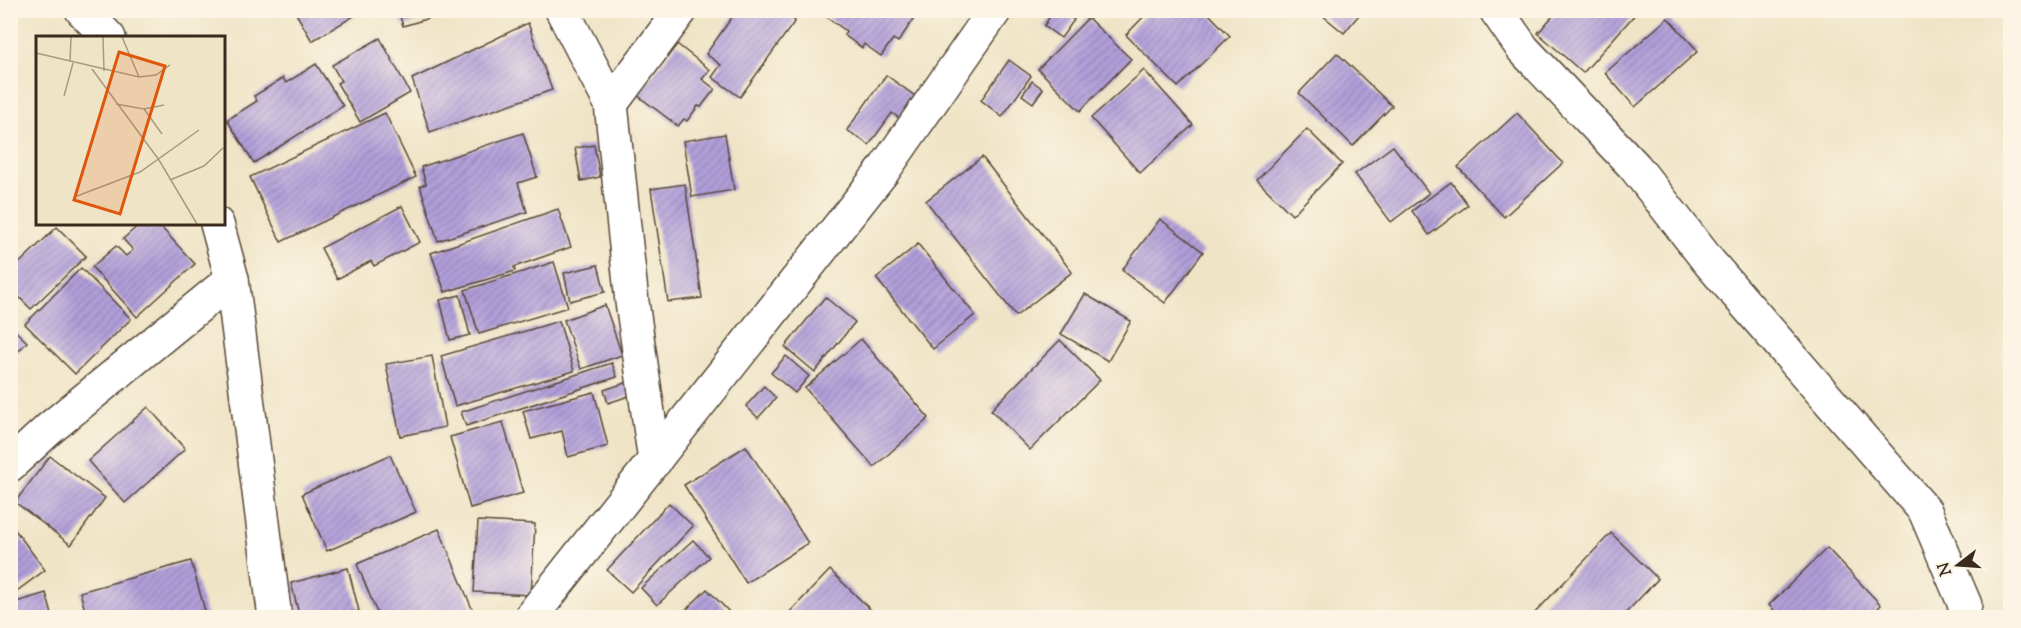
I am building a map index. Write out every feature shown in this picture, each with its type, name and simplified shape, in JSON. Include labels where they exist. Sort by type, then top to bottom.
[{"type":"street","points":[[82,10],[107,36]]},
{"type":"street","points":[[562,10],[611,104],[632,302],[654,460]]},
{"type":"street","points":[[611,104],[681,10]]},
{"type":"street","points":[[530,618],[883,171],[995,10]]},
{"type":"street","points":[[1496,10],[1523,49],[1635,167],[1709,262],[1925,511],[1965,605]]},
{"type":"street","points":[[217,225],[232,279],[275,618]]},
{"type":"street","points":[[10,465],[49,429],[232,279]]},
{"type":"building","points":[[294,10],[364,10],[312,41]]},
{"type":"building","points":[[398,10],[453,10],[453,11],[403,26]]},
{"type":"building","points":[[737,10],[781,10],[795,21],[740,97],[712,77],[721,65],[706,54]]},
{"type":"building","points":[[821,10],[920,10],[898,42],[893,39],[881,56],[864,44],[862,48],[844,35],[846,31],[820,12]]},
{"type":"building","points":[[1054,10],[1060,10],[1074,20],[1061,38],[1044,26]]},
{"type":"building","points":[[1150,10],[1209,10],[1207,12],[1230,36],[1178,87],[1126,35]]},
{"type":"building","points":[[1316,10],[1363,10],[1344,33]]},
{"type":"building","points":[[1558,10],[1635,10],[1637,12],[1583,73],[1538,33]]},
{"type":"building","points":[[1088,18],[1131,59],[1080,111],[1038,69]]},
{"type":"building","points":[[1668,18],[1698,51],[1635,107],[1605,73]]},
{"type":"building","points":[[528,23],[552,90],[430,132],[412,79]]},
{"type":"building","points":[[380,38],[410,93],[360,122],[337,83],[341,81],[332,65]]},
{"type":"building","points":[[677,44],[710,70],[702,79],[715,89],[687,121],[684,119],[678,126],[637,95]]},
{"type":"building","points":[[1337,53],[1392,106],[1353,146],[1299,93]]},
{"type":"building","points":[[1009,60],[1031,76],[1002,117],[981,100]]},
{"type":"building","points":[[316,64],[343,106],[254,163],[227,120],[257,101],[254,96],[283,78],[286,83]]},
{"type":"building","points":[[1144,70],[1193,125],[1140,173],[1091,118]]},
{"type":"building","points":[[886,75],[915,96],[899,118],[892,113],[869,145],[847,130]]},
{"type":"building","points":[[1032,81],[1043,89],[1033,103],[1022,95]]},
{"type":"building","points":[[385,113],[416,177],[281,242],[250,177]]},
{"type":"building","points":[[1517,113],[1563,163],[1504,217],[1458,167]]},
{"type":"building","points":[[1307,129],[1342,164],[1292,215],[1257,180]]},
{"type":"building","points":[[523,133],[537,177],[518,183],[527,212],[438,241],[420,186],[426,184],[421,167]]},
{"type":"building","points":[[725,134],[734,190],[692,197],[683,141]]},
{"type":"building","points":[[594,145],[600,177],[581,181],[575,148]]},
{"type":"building","points":[[1393,146],[1429,193],[1391,222],[1355,174]]},
{"type":"building","points":[[982,157],[1072,272],[1016,316],[926,201]]},
{"type":"building","points":[[1451,182],[1468,205],[1429,235],[1412,211]]},
{"type":"building","points":[[685,184],[702,298],[668,302],[651,189]]},
{"type":"building","points":[[402,206],[420,242],[374,266],[371,261],[337,279],[321,248]]},
{"type":"building","points":[[558,209],[571,247],[514,267],[515,271],[445,292],[431,253]]},
{"type":"building","points":[[1160,219],[1203,252],[1165,303],[1122,270]]},
{"type":"building","points":[[139,225],[159,225],[195,264],[137,317],[92,267],[116,246],[126,256],[133,250],[123,239]]},
{"type":"building","points":[[57,227],[86,256],[31,309],[10,288],[10,272]]},
{"type":"building","points":[[918,244],[975,315],[933,349],[876,278]]},
{"type":"building","points":[[554,262],[568,307],[479,334],[465,290]]},
{"type":"building","points":[[598,265],[605,292],[570,301],[564,273]]},
{"type":"building","points":[[81,268],[131,319],[75,374],[25,324]]},
{"type":"building","points":[[1085,294],[1131,321],[1108,361],[1061,334]]},
{"type":"building","points":[[460,295],[470,335],[450,340],[440,300]]},
{"type":"building","points":[[825,297],[855,322],[815,372],[785,347]]},
{"type":"building","points":[[605,305],[622,355],[581,369],[564,320]]},
{"type":"building","points":[[559,321],[574,371],[455,406],[441,356]]},
{"type":"building","points":[[10,326],[27,342],[10,360]]},
{"type":"building","points":[[861,339],[929,418],[874,467],[805,388]]},
{"type":"building","points":[[1060,340],[1100,380],[1030,450],[991,410]]},
{"type":"building","points":[[432,356],[445,427],[400,436],[386,364]]},
{"type":"building","points":[[786,356],[809,376],[795,393],[771,373]]},
{"type":"building","points":[[612,363],[617,377],[466,426],[461,412]]},
{"type":"building","points":[[628,382],[632,395],[608,403],[604,390]]},
{"type":"building","points":[[764,386],[776,398],[758,418],[746,406]]},
{"type":"building","points":[[594,392],[608,446],[568,457],[562,431],[531,439],[523,411]]},
{"type":"building","points":[[148,407],[185,449],[125,503],[88,461]]},
{"type":"building","points":[[503,422],[523,493],[470,508],[450,437]]},
{"type":"building","points":[[746,446],[808,543],[746,583],[684,485]]},
{"type":"building","points":[[390,455],[416,512],[327,551],[302,494]]},
{"type":"building","points":[[50,456],[105,498],[71,545],[15,502]]},
{"type":"building","points":[[669,503],[693,526],[631,592],[607,570]]},
{"type":"building","points":[[478,521],[535,524],[531,595],[474,592]]},
{"type":"building","points":[[10,523],[45,570],[10,596]]},
{"type":"building","points":[[439,529],[473,611],[457,618],[379,618],[357,564]]},
{"type":"building","points":[[1611,533],[1658,579],[1621,618],[1530,618]]},
{"type":"building","points":[[693,540],[709,557],[657,605],[641,588]]},
{"type":"building","points":[[1827,548],[1881,605],[1869,618],[1781,618],[1769,605]]},
{"type":"building","points":[[191,561],[207,618],[87,618],[80,592]]},
{"type":"building","points":[[348,568],[359,611],[336,618],[300,618],[291,583]]},
{"type":"building","points":[[830,570],[877,616],[876,618],[784,618]]},
{"type":"building","points":[[707,589],[735,618],[678,618]]},
{"type":"building","points":[[46,593],[53,618],[10,618],[10,604]]}]
